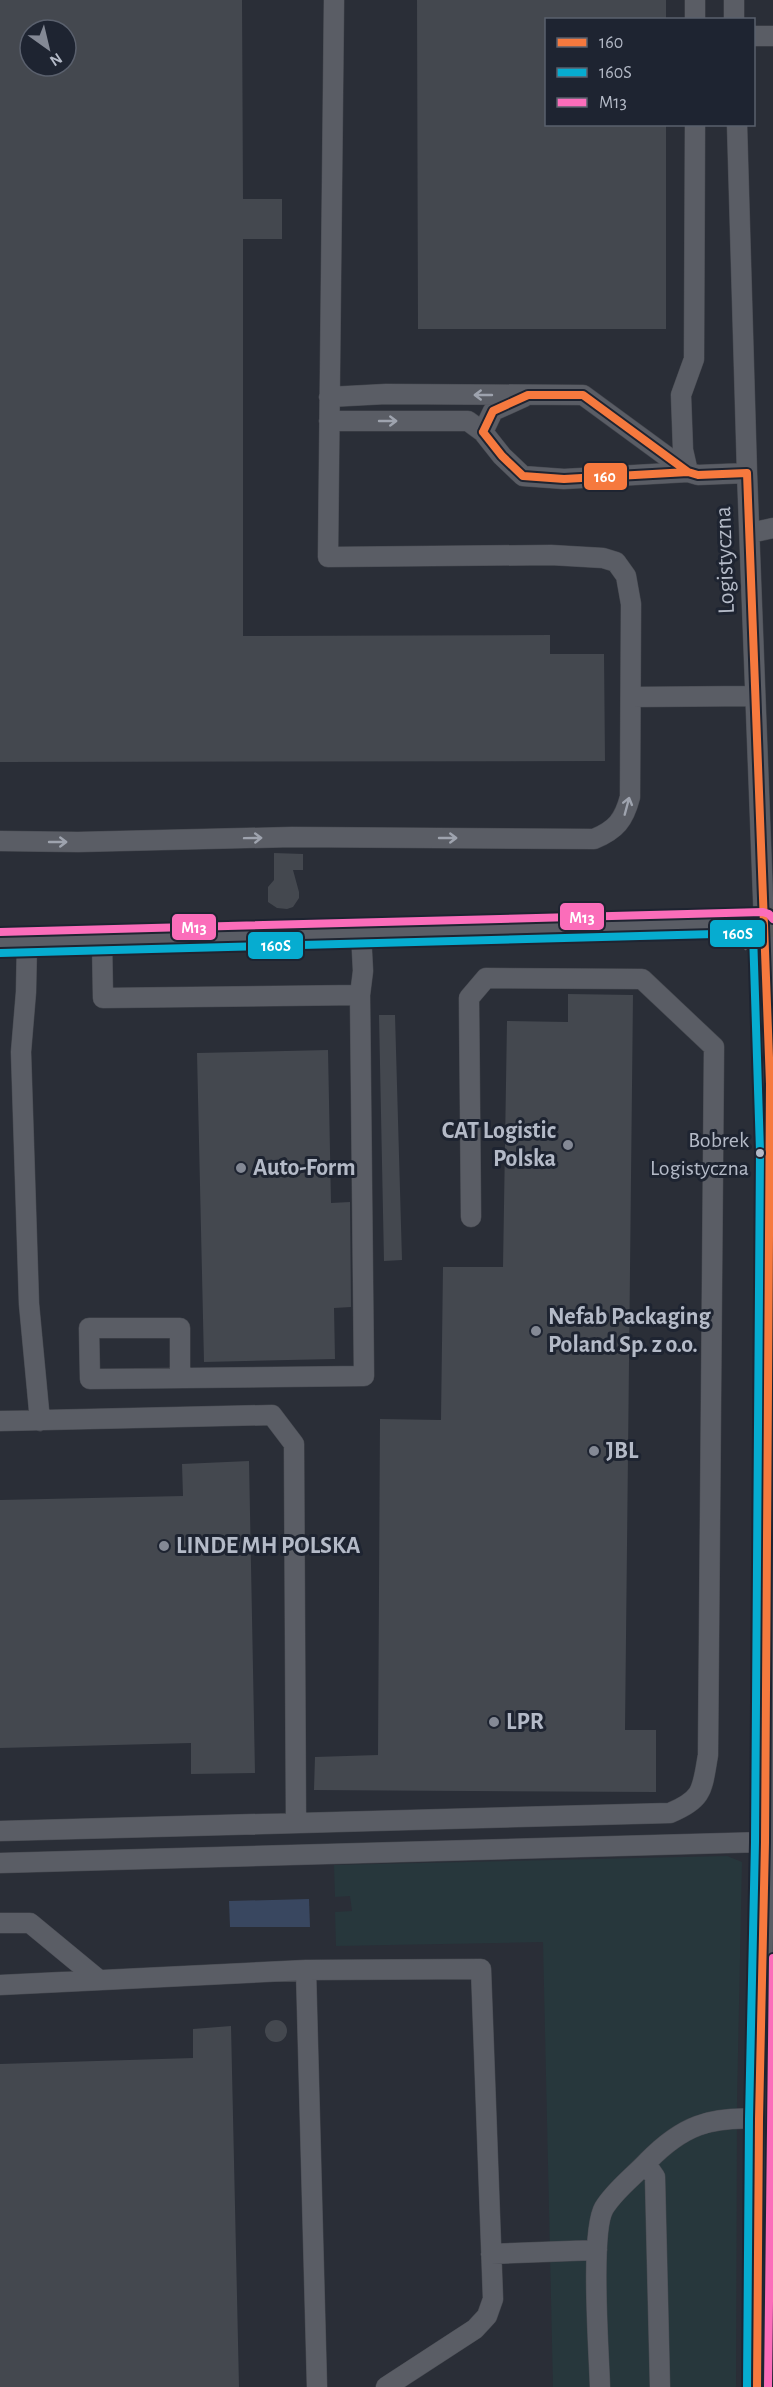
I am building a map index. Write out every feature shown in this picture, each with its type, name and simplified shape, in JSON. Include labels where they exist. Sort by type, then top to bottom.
[{"type":"street","points":[[0,841],[78,842],[292,837],[594,839],[609,832],[626,815],[630,797],[631,604],[626,576],[616,562],[603,558],[551,555],[328,556],[334,0]]},
{"type":"street","points":[[695,0],[695,18]]},
{"type":"street","points":[[734,0],[734,18]]},
{"type":"street","points":[[755,36],[773,36]]},
{"type":"street","points":[[688,472],[682,450],[681,395],[694,358],[695,126]]},
{"type":"street","name":"Logistyczna","points":[[737,126],[755,696],[765,735],[772,1084],[770,1548],[759,2119],[757,2387]]},
{"type":"street","points":[[329,397],[386,394],[583,395],[688,472]]},
{"type":"street","points":[[483,432],[494,411],[528,395]]},
{"type":"street","points":[[329,421],[468,421],[483,432],[502,456],[523,476],[564,478],[688,472],[698,475],[747,472]]},
{"type":"street","points":[[750,533],[773,528]]},
{"type":"street","points":[[631,698],[755,696]]},
{"type":"street","points":[[0,943],[768,922]]},
{"type":"street","points":[[180,1378],[180,1328],[89,1328],[90,1379],[364,1376],[361,933]]},
{"type":"street","points":[[102,940],[103,998],[360,995]]},
{"type":"street","points":[[27,942],[21,1052],[29,1304],[40,1421]]},
{"type":"street","points":[[0,1831],[670,1813],[688,1805],[702,1790],[708,1755],[714,1047],[642,979],[486,978],[469,998],[471,1217]]},
{"type":"street","points":[[0,1421],[272,1415],[294,1444],[297,1823]]},
{"type":"street","points":[[0,1863],[765,1842]]},
{"type":"street","points":[[0,1923],[30,1923],[99,1980]]},
{"type":"street","points":[[0,1985],[306,1970],[481,1969],[493,2299],[487,2316],[475,2329],[387,2387]]},
{"type":"street","points":[[306,1970],[317,2387]]},
{"type":"street","points":[[600,2387],[597,2250],[603,2210],[617,2192],[665,2143],[686,2129],[709,2122],[745,2118],[759,2119]]},
{"type":"street","points":[[646,2164],[656,2177],[660,2387]]},
{"type":"street","points":[[491,2254],[597,2250]]},
{"type":"shaded area","points":[[727,1856],[742,1862],[737,2101],[736,2387],[553,2387],[543,1942],[336,1946],[335,1912],[352,1911],[350,1896],[335,1897],[334,1865]]},
{"type":"water","points":[[309,1899],[310,1927],[230,1927],[229,1901]]},
{"type":"building","points":[[0,0],[242,0],[243,199],[282,199],[282,239],[243,239],[243,636],[550,635],[550,654],[604,654],[605,761],[0,762]]},
{"type":"building","points":[[417,0],[666,0],[666,18],[545,18],[545,126],[666,126],[666,329],[418,329]]},
{"type":"building","points":[[274,853],[303,854],[303,870],[293,870],[299,898],[293,907],[287,909],[277,908],[268,902],[268,887],[274,880]]},
{"type":"building","points":[[568,994],[633,995],[625,1730],[656,1730],[656,1792],[314,1790],[315,1757],[378,1755],[380,1419],[441,1420],[443,1267],[503,1267],[507,1021],[568,1022]]},
{"type":"building","points":[[379,1015],[395,1015],[402,1260],[384,1261]]},
{"type":"building","points":[[328,1050],[331,1203],[350,1202],[351,1307],[334,1308],[335,1359],[204,1362],[197,1053]]},
{"type":"building","points":[[249,1461],[255,1773],[191,1774],[191,1743],[0,1748],[0,1500],[183,1496],[182,1464]]},
{"type":"building","points":[[276,2020],[284,2023],[287,2031],[284,2039],[276,2042],[268,2039],[265,2031],[268,2023]]},
{"type":"building","points":[[231,2026],[239,2387],[0,2387],[0,2064],[193,2058],[193,2029]]},
{"type":"transit line","name":"160","points":[[483,432],[493,411],[528,395],[583,395],[688,472]]},
{"type":"transit line","name":"160","points":[[483,432],[502,456],[523,476],[564,479],[688,472],[698,475],[747,473]]},
{"type":"transit line","name":"160","points":[[747,473],[770,1084],[765,1842],[759,2119],[757,2387]]},
{"type":"transit line","name":"M13","points":[[0,932],[763,912],[769,914],[773,919]]},
{"type":"transit line","name":"160S","points":[[0,953],[753,933],[760,1151],[755,1842],[749,2119],[747,2387]]},
{"type":"transit line","name":"M13","points":[[768,2387],[773,1958]]},
{"type":"place","name":"CAT Logistic Polska","points":[[568,1145]]},
{"type":"place","name":"Bobrek Logistyczna","points":[[760,1153]]},
{"type":"place","name":"Auto-Form","points":[[241,1168]]},
{"type":"place","name":"Nefab Packaging Poland Sp. z o.o.","points":[[536,1331]]},
{"type":"place","name":"JBL","points":[[594,1451]]},
{"type":"place","name":"LINDE MH POLSKA","points":[[164,1546]]},
{"type":"place","name":"LPR","points":[[494,1722]]}]
